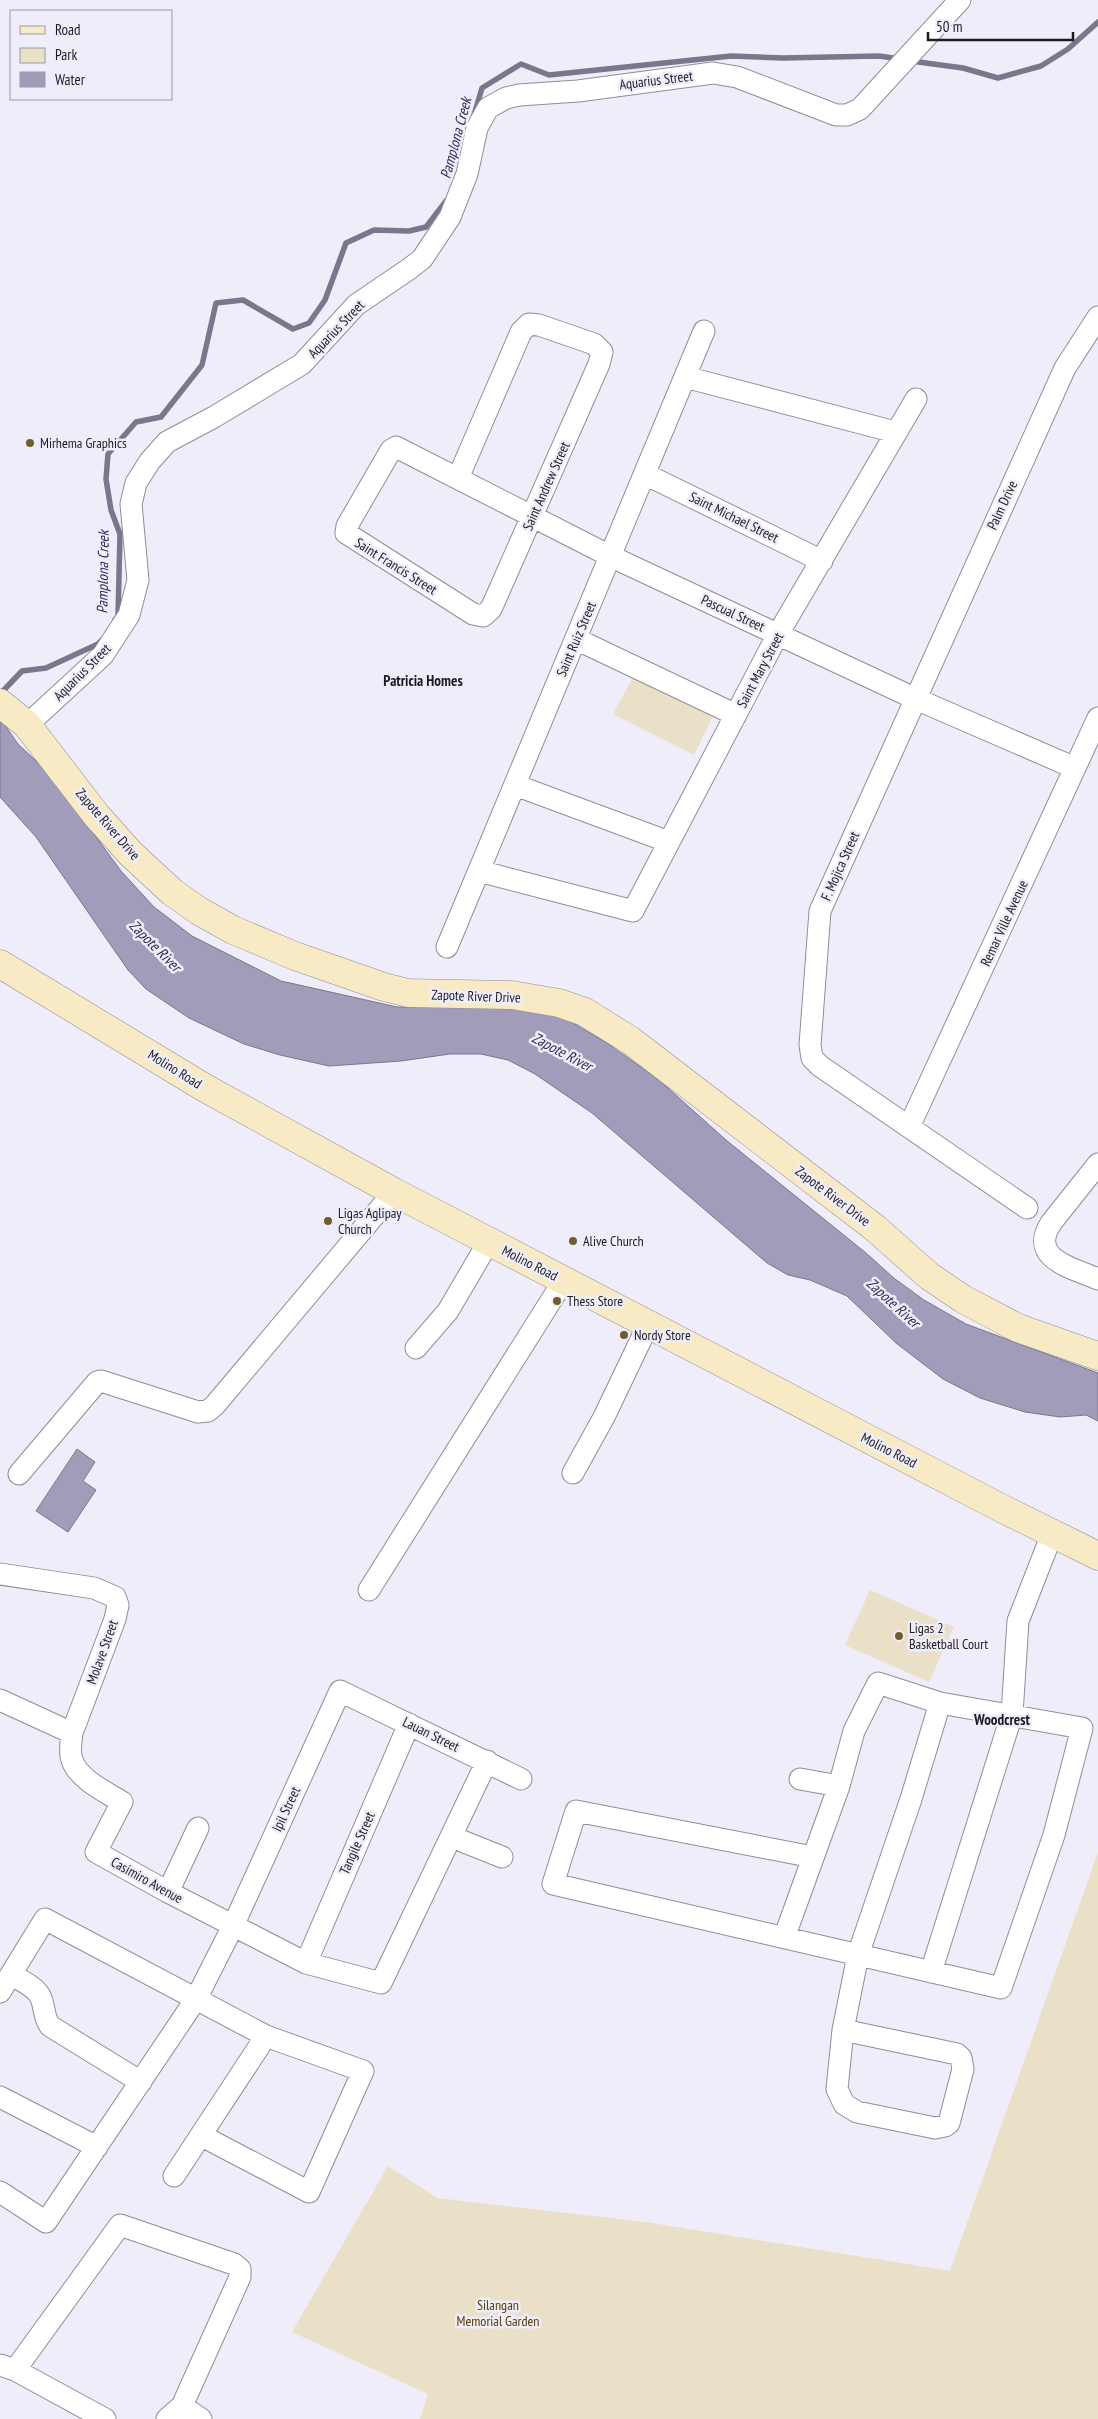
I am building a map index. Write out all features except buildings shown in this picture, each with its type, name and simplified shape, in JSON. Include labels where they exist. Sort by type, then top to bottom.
[{"type":"main road","name":"Zapote River Drive","points":[[16,716],[97,816],[130,853],[172,892],[199,910],[233,930],[295,956],[384,987],[417,994],[512,995],[559,1003],[585,1012],[630,1040],[875,1228],[929,1276],[963,1299],[1018,1328],[1098,1356]]},
{"type":"main road","name":"Molino Road","points":[[0,964],[205,1088],[394,1192],[1052,1534],[1098,1556]]},
{"type":"street","name":"Aquarius Street","points":[[16,716],[103,655],[129,615],[138,580],[131,504],[136,483],[150,461],[167,442],[214,417],[302,364],[356,305],[409,270],[422,259],[450,218],[467,174],[477,128],[488,108],[506,98],[519,95],[578,91],[713,73],[738,77],[836,115],[847,115],[860,109],[954,6]]},
{"type":"street","name":"Palm Drive","points":[[916,699],[1065,368],[1098,317]]},
{"type":"street","name":"Saint Andrew Street","points":[[458,478],[521,332],[529,324],[539,325],[594,344],[602,352],[599,364],[533,517],[491,609],[483,616]]},
{"type":"street","name":"Saint Ruiz Street","points":[[447,946],[704,331]]},
{"type":"street","points":[[686,376],[895,432]]},
{"type":"street","name":"Saint Mary Street","points":[[479,871],[633,911],[778,634],[916,399]]},
{"type":"street","name":"Pascual Street","points":[[396,447],[610,556],[916,699],[1075,768]]},
{"type":"street","name":"Saint Francis Street","points":[[396,447],[391,450],[347,526],[346,533],[473,614],[483,616]]},
{"type":"street","name":"Saint Michael Street","points":[[645,474],[822,561]]},
{"type":"street","points":[[576,639],[736,715]]},
{"type":"street","name":"F. Mojica Street","points":[[909,1127],[820,1066],[812,1058],[810,1045],[820,911],[916,699]]},
{"type":"street","name":"Remar Ville Avenue","points":[[909,1127],[1098,718]]},
{"type":"street","points":[[515,785],[669,842]]},
{"type":"street","points":[[909,1127],[1026,1208]]},
{"type":"street","points":[[1098,1164],[1046,1231],[1044,1241],[1050,1256],[1056,1261],[1098,1279]]},
{"type":"street","points":[[19,1474],[97,1382],[100,1381],[198,1412],[208,1411],[394,1192]]},
{"type":"street","points":[[416,1348],[448,1311],[489,1242]]},
{"type":"street","points":[[369,1590],[564,1280]]},
{"type":"street","points":[[573,1473],[604,1417],[648,1325]]},
{"type":"street","points":[[931,1972],[1012,1714],[1018,1621],[1052,1534]]},
{"type":"street","name":"Molave Street","points":[[0,1574],[94,1588],[114,1597],[118,1605],[115,1619],[72,1732]]},
{"type":"street","points":[[784,1938],[813,1857],[838,1786],[854,1731],[878,1683],[940,1703],[1012,1714],[1082,1728],[1054,1835],[1001,1988],[784,1938],[553,1884],[576,1811],[813,1857]]},
{"type":"street","name":"Lauan Street","points":[[340,1691],[521,1779]]},
{"type":"street","name":"Ipil Street","points":[[0,2192],[46,2222],[142,2082],[196,1999],[233,1926],[340,1691]]},
{"type":"street","points":[[0,1700],[72,1732]]},
{"type":"street","points":[[842,2030],[957,2054],[961,2058],[963,2069],[949,2123],[935,2128],[857,2112],[844,2104],[836,2089],[842,2030],[858,1955],[911,1799],[940,1703]]},
{"type":"street","name":"Tangile Street","points":[[306,1963],[409,1724]]},
{"type":"street","name":"Casimiro Avenue","points":[[72,1732],[72,1760],[78,1771],[122,1802],[96,1852],[168,1892],[306,1963],[381,1983],[452,1837]]},
{"type":"street","points":[[487,1761],[452,1837],[502,1858]]},
{"type":"street","points":[[800,1779],[838,1786]]},
{"type":"street","points":[[168,1892],[198,1828]]},
{"type":"street","points":[[142,2082],[50,2026],[37,1992],[6,1983],[45,1919],[266,2036],[363,2071],[309,2192],[202,2136]]},
{"type":"street","points":[[174,2176],[266,2036]]},
{"type":"street","points":[[0,2097],[97,2147]]},
{"type":"street","points":[[105,2419],[7,2368],[120,2224],[234,2264],[240,2269],[240,2277],[175,2413],[201,2419]]},
{"type":"green space","points":[[635,674],[715,712],[694,755],[613,714]]},
{"type":"green space","name":"Ligas 2 Basketball Court","points":[[870,1590],[954,1627],[929,1682],[845,1645]]},
{"type":"green space","name":"Silangan Memorial Garden","points":[[1098,1852],[1098,2419],[420,2419],[428,2394],[292,2332],[388,2166],[437,2198],[645,2222],[950,2271]]},
{"type":"water","name":"Zapote River","points":[[0,718],[18,744],[50,774],[121,871],[154,907],[192,936],[281,981],[397,1007],[434,1007],[463,1004],[546,1012],[573,1023],[607,1043],[659,1080],[726,1140],[866,1253],[895,1279],[924,1300],[966,1324],[1098,1373],[1098,1421],[1086,1415],[1060,1417],[1025,1412],[980,1398],[943,1379],[896,1343],[847,1296],[810,1280],[788,1275],[767,1263],[592,1113],[535,1074],[508,1060],[481,1054],[450,1054],[401,1061],[329,1066],[280,1055],[244,1044],[189,1018],[146,989],[128,970],[36,837],[0,797]]},
{"type":"water","points":[[77,1449],[95,1462],[83,1481],[96,1490],[68,1532],[36,1511]]},
{"type":"waterway","name":"Pamplona Creek","points":[[911,61],[963,68],[998,78],[1041,66],[1068,49],[1098,22]]},
{"type":"waterway","name":"Pamplona Creek","points":[[474,115],[482,88],[521,64],[549,75],[731,56],[783,58],[879,56],[900,59]]},
{"type":"waterway","name":"Pamplona Creek","points":[[115,620],[118,616],[120,534],[111,510],[106,479],[108,454],[136,422],[161,417],[202,365],[216,303],[243,300],[293,329],[309,323],[325,300],[346,243],[374,230],[409,231],[426,227],[446,201]]},
{"type":"waterway","name":"Pamplona Creek","points":[[0,694],[22,671],[46,668],[98,644],[102,640]]},
{"type":"place","name":"Mirhema Graphics","points":[[30,443]]},
{"type":"place","name":"Ligas Aglipay Church","points":[[328,1221]]},
{"type":"place","name":"Alive Church","points":[[573,1241]]},
{"type":"place","name":"Thess Store","points":[[557,1301]]},
{"type":"place","name":"Nordy Store","points":[[624,1335]]},
{"type":"place","name":"Ligas 2 Basketball Court","points":[[899,1636]]},
{"type":"district","name":"Patricia Homes","points":[[423,681]]},
{"type":"district","name":"Woodcrest","points":[[1002,1720]]}]
